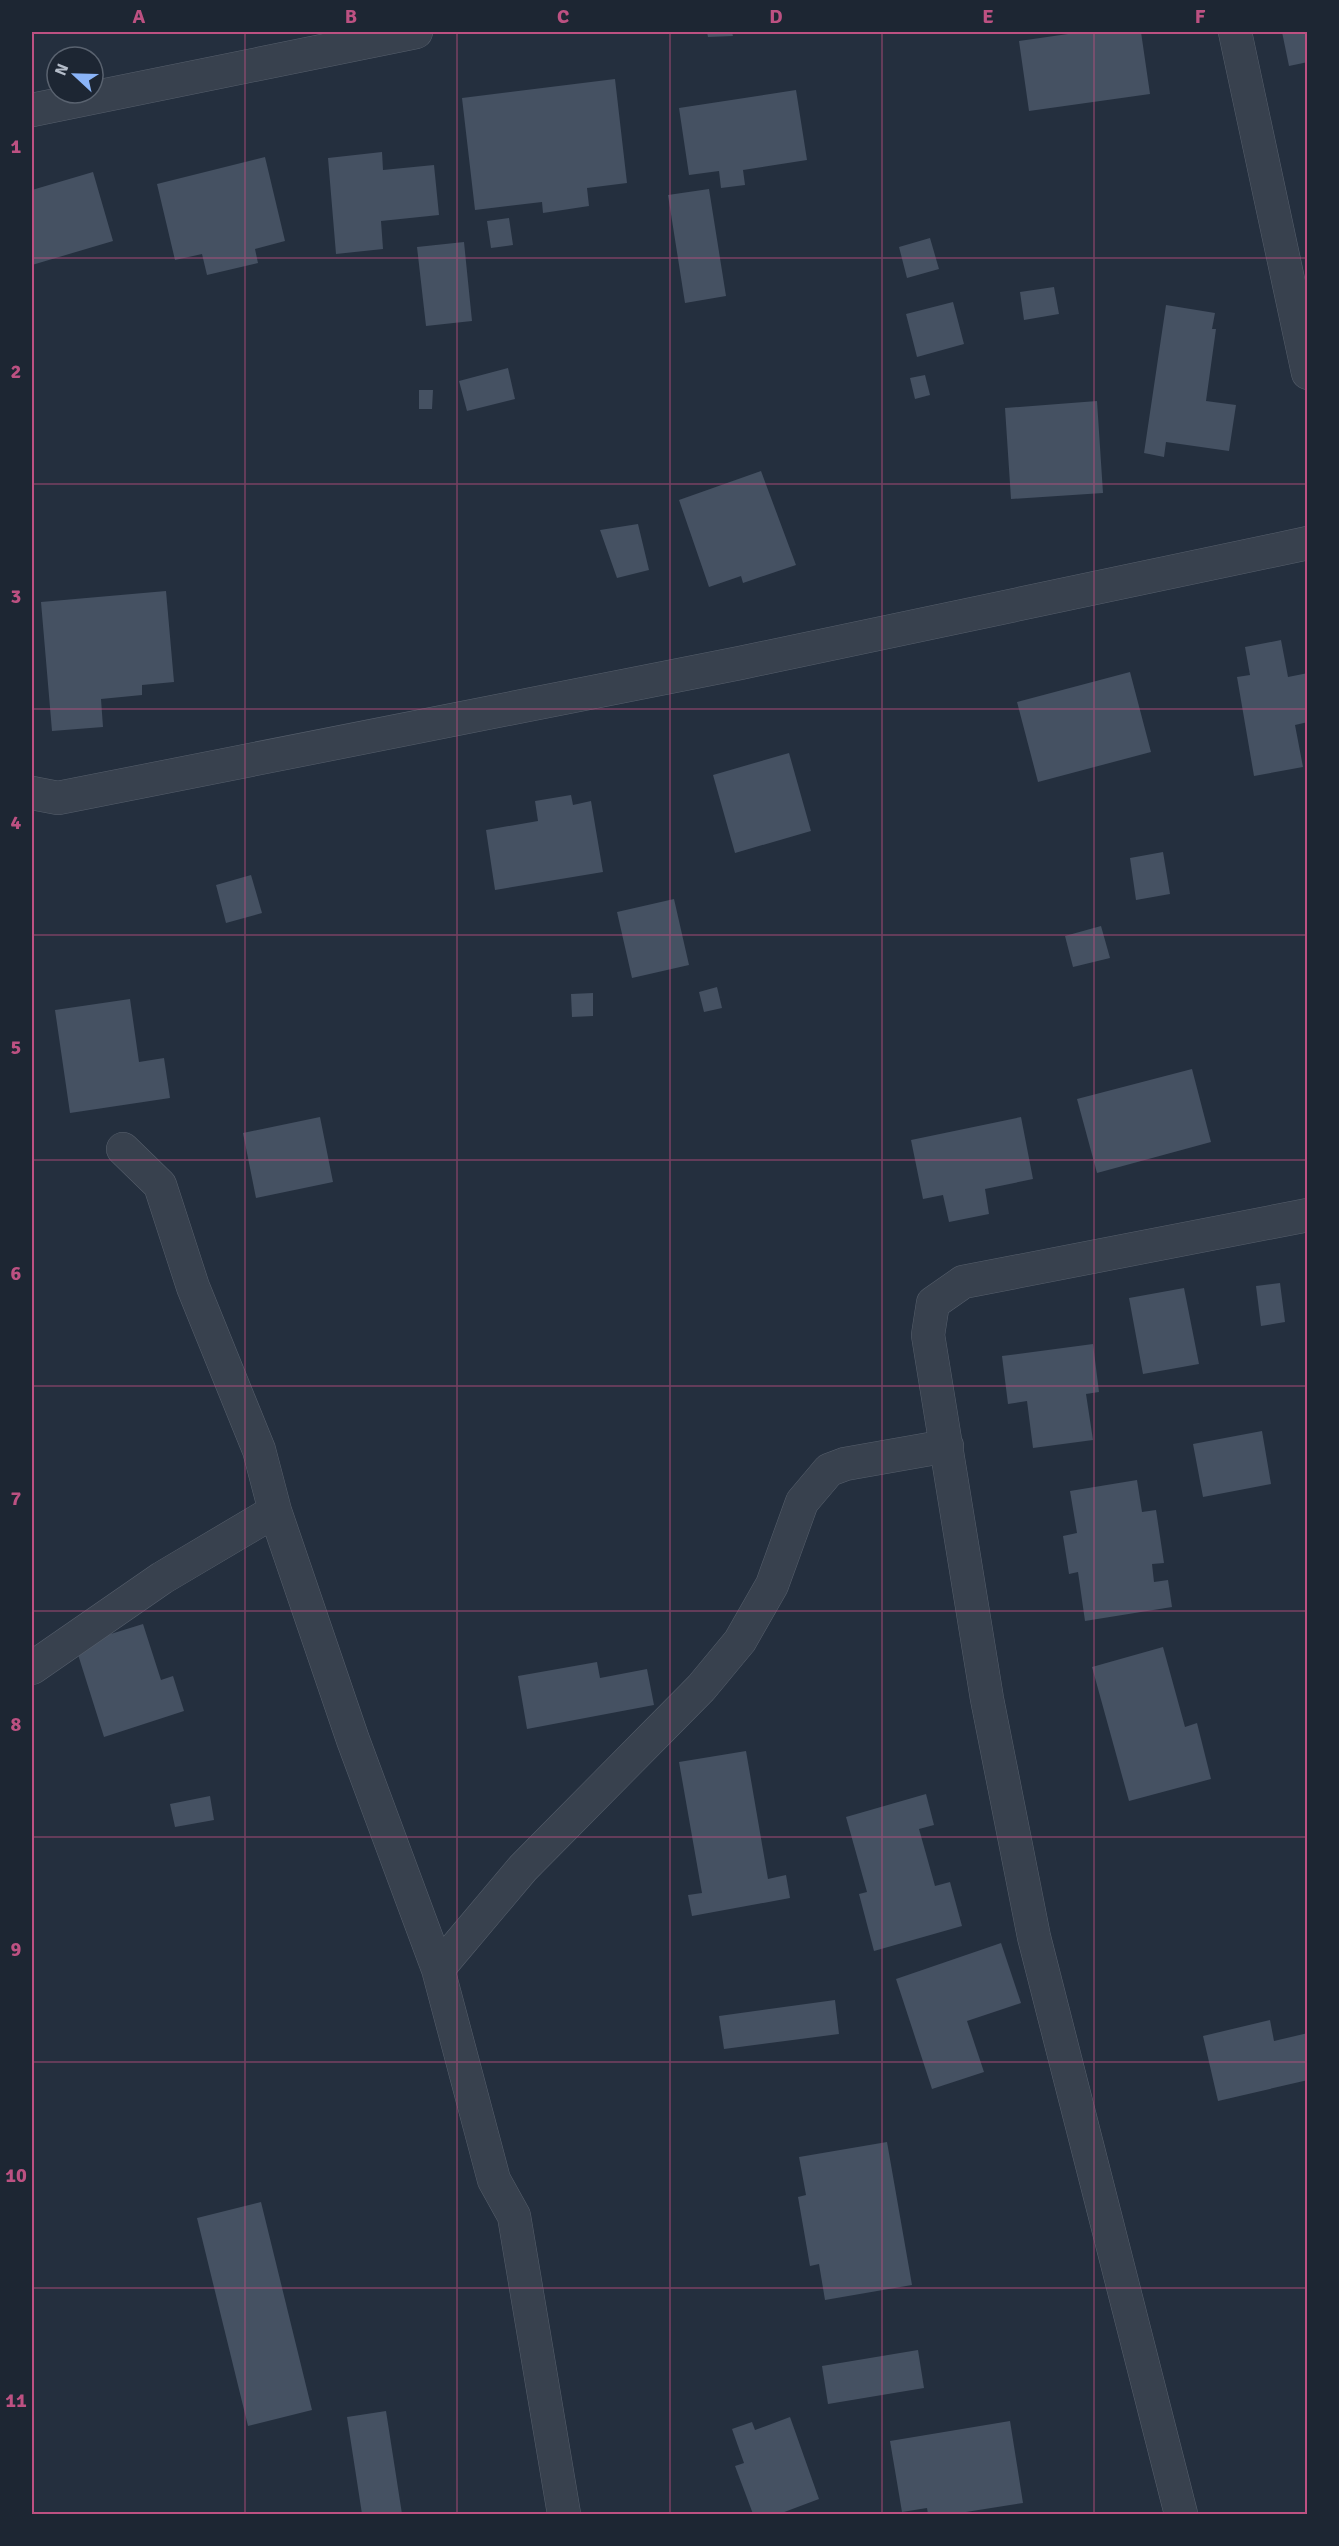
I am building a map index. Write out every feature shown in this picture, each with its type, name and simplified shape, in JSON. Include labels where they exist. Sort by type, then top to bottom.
[{"type":"street","points":[[32,110],[416,32]]},
{"type":"street","points":[[1235,32],[1308,373]]},
{"type":"street","points":[[32,793],[57,798],[729,665],[1308,543]]},
{"type":"street","points":[[123,1149],[160,1185],[193,1287],[260,1450],[275,1511],[353,1740],[438,1969],[494,2180],[514,2216],[520,2240],[564,2514]]},
{"type":"street","points":[[1182,2514],[1034,1937],[987,1699],[928,1335],[933,1303],[963,1282],[1308,1215]]},
{"type":"street","points":[[438,1969],[523,1868],[701,1688],[740,1641],[772,1585],[802,1502],[829,1470],[845,1464],[947,1446]]},
{"type":"street","points":[[32,1668],[162,1578],[275,1511]]},
{"type":"building","points":[[707,32],[732,32],[733,36],[708,37]]},
{"type":"building","points":[[1082,32],[1141,32],[1150,94],[1029,111],[1019,41]]},
{"type":"building","points":[[1282,32],[1308,32],[1308,62],[1289,66]]},
{"type":"building","points":[[615,79],[627,183],[587,188],[589,206],[543,213],[542,202],[475,210],[462,98]]},
{"type":"building","points":[[796,90],[807,160],[743,170],[745,185],[721,188],[719,171],[689,175],[679,108]]},
{"type":"building","points":[[382,152],[383,170],[434,165],[439,215],[381,221],[383,249],[336,254],[328,158]]},
{"type":"building","points":[[265,157],[285,241],[255,249],[258,263],[207,275],[202,254],[175,260],[157,184]]},
{"type":"building","points":[[93,172],[113,241],[32,265],[32,190]]},
{"type":"building","points":[[709,189],[726,296],[685,303],[668,195]]},
{"type":"building","points":[[509,218],[513,245],[491,248],[487,221]]},
{"type":"building","points":[[930,238],[939,269],[907,278],[899,247]]},
{"type":"building","points":[[464,242],[472,321],[426,326],[417,247]]},
{"type":"building","points":[[1054,287],[1059,314],[1024,320],[1020,292]]},
{"type":"building","points":[[953,302],[964,344],[917,357],[906,314]]},
{"type":"building","points":[[1166,305],[1215,313],[1212,329],[1216,329],[1206,401],[1236,405],[1229,451],[1166,442],[1164,457],[1144,453]]},
{"type":"building","points":[[508,368],[515,399],[467,411],[459,381]]},
{"type":"building","points":[[925,375],[930,395],[915,399],[910,378]]},
{"type":"building","points":[[419,390],[433,390],[432,409],[419,409]]},
{"type":"building","points":[[1097,401],[1103,493],[1011,499],[1005,408]]},
{"type":"building","points":[[761,471],[796,565],[743,583],[741,576],[709,587],[679,500]]},
{"type":"building","points":[[638,524],[649,570],[617,578],[600,530]]},
{"type":"building","points":[[166,591],[174,682],[142,685],[142,695],[101,699],[103,727],[52,731],[41,602]]},
{"type":"building","points":[[1281,640],[1288,677],[1308,673],[1308,722],[1295,725],[1303,767],[1254,776],[1237,677],[1250,675],[1245,647]]},
{"type":"building","points":[[1130,672],[1151,752],[1038,782],[1017,702]]},
{"type":"building","points":[[789,753],[811,831],[735,853],[713,775]]},
{"type":"building","points":[[571,795],[573,805],[591,801],[603,872],[495,890],[486,830],[538,821],[535,801]]},
{"type":"building","points":[[1163,852],[1170,894],[1136,900],[1130,858]]},
{"type":"building","points":[[251,875],[262,913],[226,923],[216,885]]},
{"type":"building","points":[[674,899],[689,965],[632,978],[617,912]]},
{"type":"building","points":[[1101,926],[1110,958],[1073,967],[1065,936]]},
{"type":"building","points":[[717,987],[722,1008],[704,1012],[699,992]]},
{"type":"building","points":[[593,993],[593,1016],[572,1017],[571,994]]},
{"type":"building","points":[[130,999],[139,1062],[164,1058],[170,1098],[70,1113],[55,1010]]},
{"type":"building","points":[[1192,1069],[1211,1142],[1097,1173],[1077,1099]]},
{"type":"building","points":[[320,1117],[333,1182],[256,1198],[243,1133]]},
{"type":"building","points":[[1021,1117],[1033,1179],[985,1189],[989,1214],[949,1222],[943,1195],[923,1199],[911,1140]]},
{"type":"building","points":[[1280,1283],[1285,1322],[1261,1326],[1256,1286]]},
{"type":"building","points":[[1184,1288],[1199,1364],[1143,1374],[1129,1298]]},
{"type":"building","points":[[1093,1344],[1099,1392],[1086,1394],[1093,1440],[1033,1448],[1027,1401],[1008,1404],[1002,1356]]},
{"type":"building","points":[[1262,1431],[1271,1484],[1203,1497],[1193,1444]]},
{"type":"building","points":[[1137,1480],[1142,1512],[1156,1510],[1164,1563],[1152,1564],[1154,1582],[1168,1580],[1172,1607],[1085,1621],[1078,1572],[1069,1574],[1063,1536],[1077,1533],[1070,1491]]},
{"type":"building","points":[[143,1624],[161,1680],[173,1676],[184,1711],[104,1737],[75,1645]]},
{"type":"building","points":[[1163,1647],[1185,1727],[1197,1723],[1211,1779],[1129,1801],[1092,1667]]},
{"type":"building","points":[[597,1662],[600,1678],[647,1669],[654,1705],[527,1729],[518,1676]]},
{"type":"building","points":[[746,1751],[768,1879],[786,1875],[790,1898],[692,1916],[688,1895],[702,1893],[679,1762]]},
{"type":"building","points":[[926,1794],[934,1825],[919,1829],[935,1886],[950,1882],[962,1926],[874,1951],[859,1894],[867,1892],[846,1817]]},
{"type":"building","points":[[210,1796],[214,1820],[175,1827],[170,1804]]},
{"type":"building","points":[[1001,1943],[1021,2003],[967,2021],[984,2072],[932,2089],[896,1979]]},
{"type":"building","points":[[835,2000],[839,2034],[724,2049],[719,2016]]},
{"type":"building","points":[[1270,2020],[1274,2041],[1308,2033],[1308,2080],[1218,2101],[1203,2036]]},
{"type":"building","points":[[887,2142],[912,2285],[825,2300],[819,2264],[810,2266],[798,2197],[806,2195],[799,2157]]},
{"type":"building","points":[[261,2202],[312,2410],[248,2426],[197,2218]]},
{"type":"building","points":[[918,2350],[924,2388],[828,2404],[822,2366]]},
{"type":"building","points":[[386,2411],[402,2514],[362,2514],[347,2417]]},
{"type":"building","points":[[790,2417],[819,2499],[779,2514],[753,2514],[735,2466],[744,2463],[732,2429],[752,2422],[755,2430]]},
{"type":"building","points":[[1010,2421],[1023,2503],[966,2512],[967,2514],[928,2514],[927,2508],[902,2512],[890,2441]]}]
